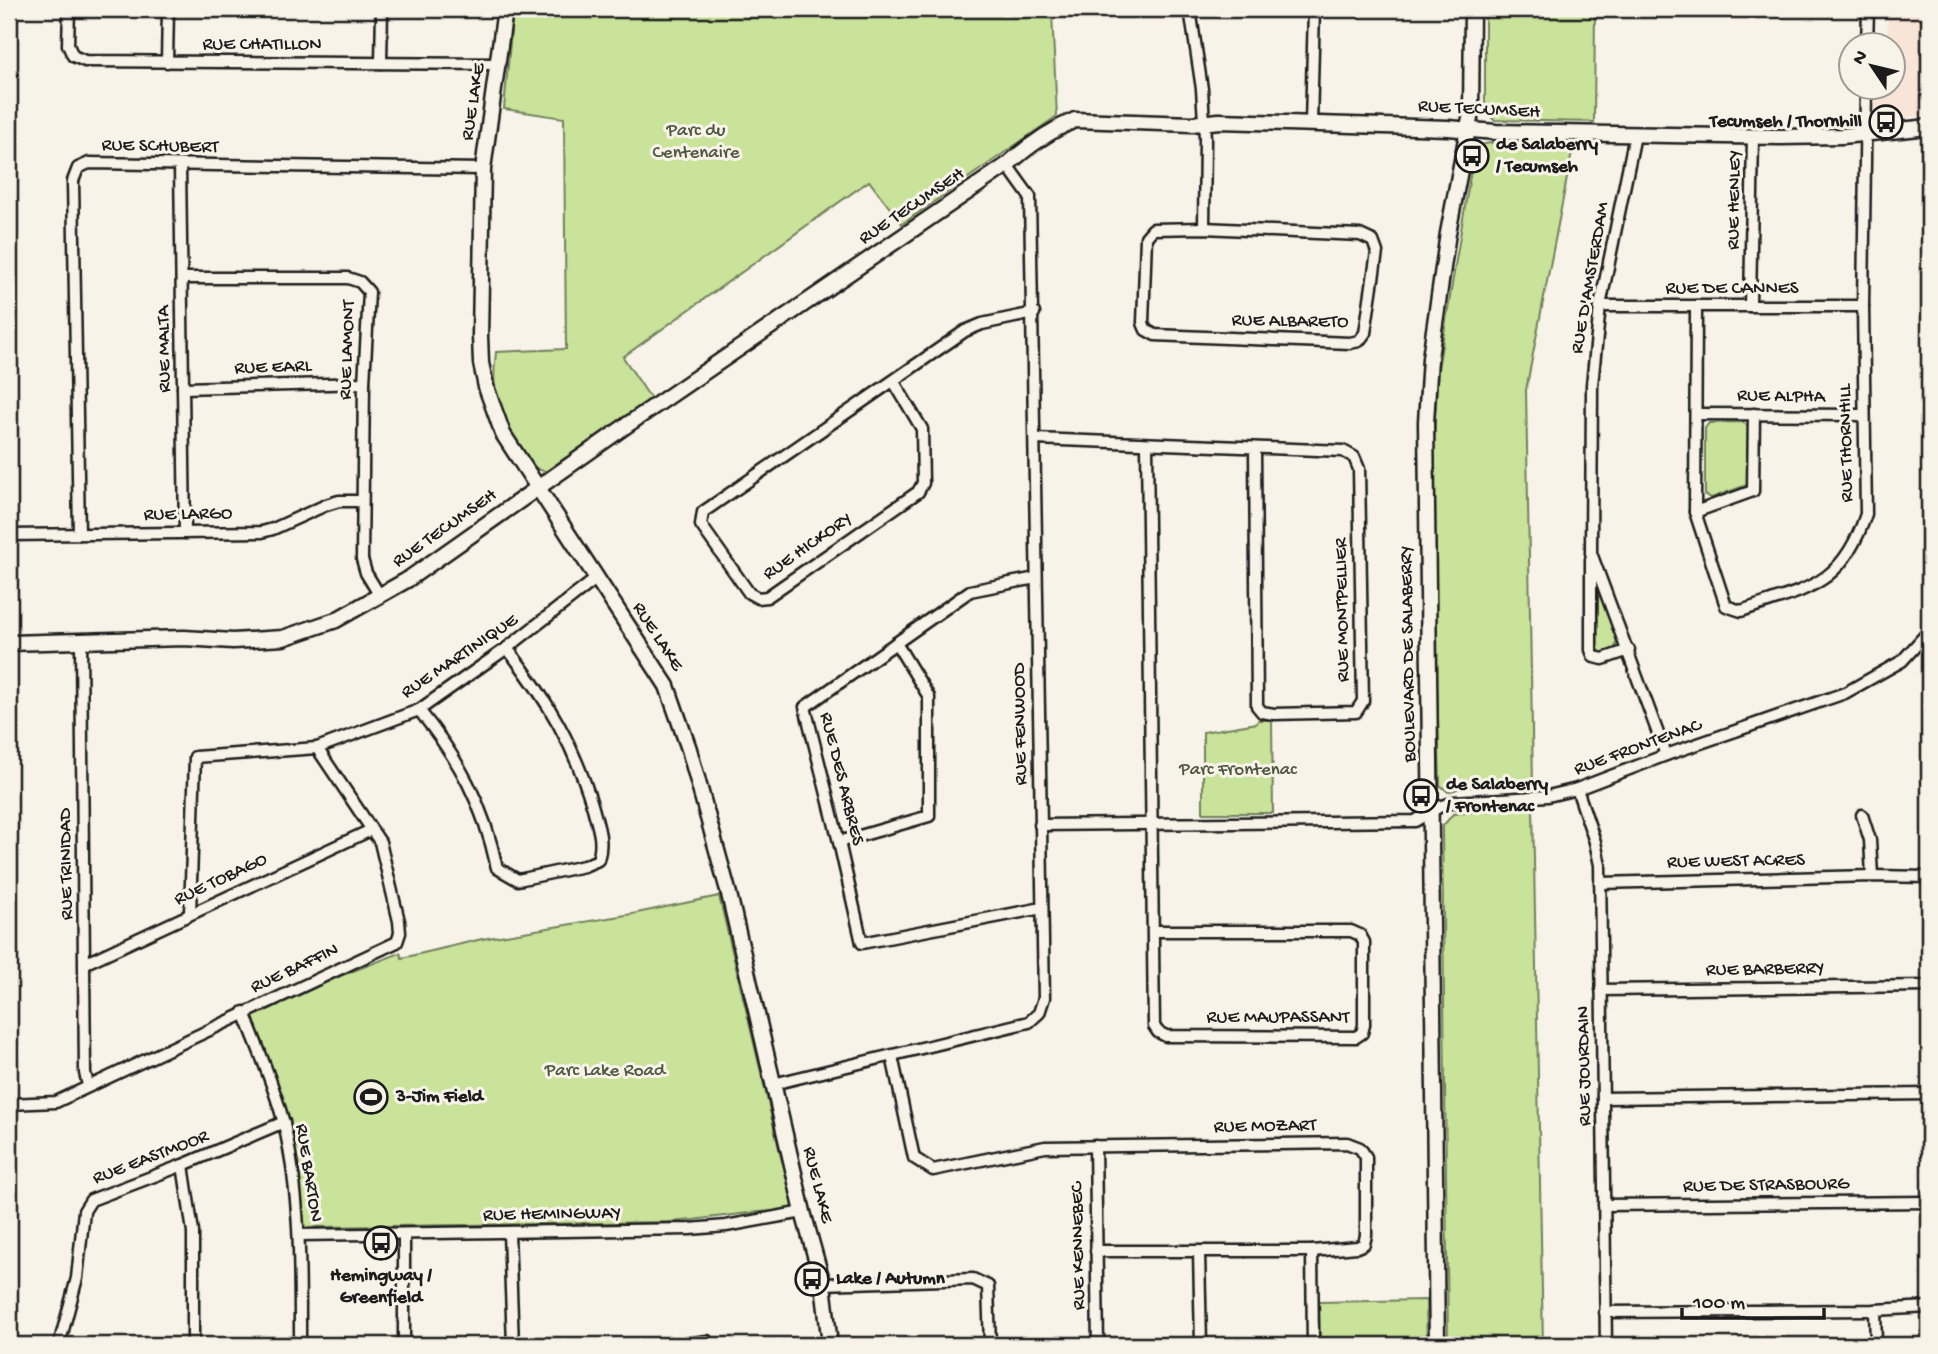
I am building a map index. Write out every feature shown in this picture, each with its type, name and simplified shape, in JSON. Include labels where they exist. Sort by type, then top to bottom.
[{"type":"street","name":"RUE CHATILLON","points":[[69,9],[68,45],[73,56],[85,61],[499,64]]},
{"type":"street","points":[[167,62],[168,9]]},
{"type":"street","points":[[381,63],[382,9]]},
{"type":"street","name":"RUE LAKE","points":[[505,9],[484,169],[481,363],[486,387],[503,434],[536,489],[667,686],[689,750],[729,894],[803,1212],[823,1284],[830,1345]]},
{"type":"street","points":[[1190,9],[1204,122],[1204,228]]},
{"type":"street","points":[[1311,124],[1314,9]]},
{"type":"street","name":"BOULEVARD DE SALABERRY","points":[[1437,1345],[1427,386],[1448,233],[1472,107],[1472,9]]},
{"type":"street","points":[[1867,32],[1868,9]]},
{"type":"street","name":"RUE THORNHILL","points":[[1696,306],[1695,512],[1727,606],[1741,611],[1820,583],[1842,564],[1857,540],[1866,514],[1863,306],[1866,102]]},
{"type":"street","name":"RUE TECUMSEH","points":[[9,643],[283,638],[336,620],[407,580],[1007,165],[1020,153],[1075,120],[1753,136],[1866,134],[1929,127]]},
{"type":"street","name":"RUE D'AMSTERDAM","points":[[1629,650],[1599,660],[1591,650],[1592,385],[1600,306],[1635,135]]},
{"type":"street","name":"RUE HENLEY","points":[[1750,306],[1753,136]]},
{"type":"street","name":"RUE SCHUBERT","points":[[79,534],[73,181],[78,168],[89,163],[484,169]]},
{"type":"street","name":"RUE MALTA","points":[[180,165],[185,533]]},
{"type":"street","name":"RUE FENWOOD","points":[[774,1084],[1029,1022],[1040,1013],[1044,998],[1030,197],[1007,165]]},
{"type":"street","name":"RUE ALBARETO","points":[[1204,228],[1360,235],[1373,241],[1377,252],[1364,332],[1359,341],[1350,344],[1155,335],[1146,330],[1143,323],[1146,237],[1153,229],[1204,228]]},
{"type":"street","name":"RUE LAMONT","points":[[182,278],[348,278],[360,282],[369,292],[364,383],[362,559],[366,573],[380,596]]},
{"type":"street","name":"RUE DE CANNES","points":[[1600,306],[1863,306]]},
{"type":"street","name":"RUE HICKORY","points":[[894,382],[922,429],[923,483],[918,492],[767,597],[749,593],[701,525],[703,512],[965,331],[982,324],[1034,313]]},
{"type":"street","name":"RUE EARL","points":[[183,388],[364,383]]},
{"type":"street","name":"RUE ALPHA","points":[[1696,414],[1864,415]]},
{"type":"street","points":[[1695,512],[1754,491],[1754,414]]},
{"type":"street","name":"RUE MONTPELLIER","points":[[1035,439],[1147,445],[1255,447],[1343,451],[1354,457],[1359,469],[1363,701],[1356,712],[1274,714],[1262,712],[1257,706],[1255,447]]},
{"type":"street","name":"RUE MAUPASSANT","points":[[1147,445],[1154,1026],[1166,1036],[1356,1037],[1362,1033],[1364,942],[1360,935],[1351,931],[1154,931]]},
{"type":"street","name":"RUE LARGO","points":[[9,535],[261,532],[339,501],[362,501]]},
{"type":"street","name":"RUE D'AMSTERDAM","points":[[1591,553],[1666,755]]},
{"type":"street","name":"RUE MARTINIQUE","points":[[190,913],[195,757],[317,748],[419,710],[507,648],[597,578]]},
{"type":"street","name":"RUE DES ARBRES","points":[[1036,578],[970,592],[804,707],[862,943],[1042,908]]},
{"type":"street","name":"RUE FRONTENAC","points":[[1041,825],[1415,821],[1454,802],[1548,796],[1577,789],[1845,693],[1902,661],[1928,636]]},
{"type":"street","name":"RUE TRINIDAD","points":[[81,642],[85,1073],[88,1086]]},
{"type":"street","points":[[839,842],[929,816],[929,698],[896,643]]},
{"type":"street","points":[[419,710],[474,792],[490,835],[497,868],[518,880],[584,866],[598,860],[602,848],[601,837],[569,740],[542,694],[507,648]]},
{"type":"street","name":"RUE BAFFIN","points":[[9,1104],[56,1102],[397,942],[400,933],[399,921],[380,842],[317,748]]},
{"type":"street","name":"RUE JOURDAIN","points":[[1577,789],[1597,847],[1600,883],[1606,1345]]},
{"type":"street","points":[[1862,815],[1870,840],[1872,876]]},
{"type":"street","name":"RUE TOBAGO","points":[[86,963],[371,830]]},
{"type":"street","name":"RUE WEST ACRES","points":[[1600,883],[1929,877]]},
{"type":"street","name":"RUE BARBERRY","points":[[1601,990],[1929,986]]},
{"type":"street","name":"RUE BARTON","points":[[244,1013],[284,1122],[300,1235],[300,1345]]},
{"type":"street","name":"RUE MOZART","points":[[892,1056],[914,1158],[933,1170],[1045,1147],[1347,1143],[1360,1148],[1366,1157],[1366,1235],[1364,1244],[1357,1247],[1312,1251],[1097,1251]]},
{"type":"street","points":[[1603,1098],[1929,1094]]},
{"type":"street","name":"RUE EASTMOOR","points":[[59,1345],[77,1278],[84,1211],[91,1200],[284,1122]]},
{"type":"street","name":"RUE KENNEBEC","points":[[1095,1146],[1098,1345]]},
{"type":"street","points":[[183,1165],[193,1232],[193,1345]]},
{"type":"street","name":"RUE DE STRASBOURG","points":[[1604,1205],[1929,1202]]},
{"type":"street","name":"RUE HEMINGWAY","points":[[300,1235],[705,1228],[803,1212]]},
{"type":"street","points":[[509,1233],[513,1345]]},
{"type":"street","points":[[404,1235],[404,1345]]},
{"type":"street","points":[[1312,1251],[1313,1345]]},
{"type":"street","points":[[1199,1252],[1201,1345]]},
{"type":"street","points":[[823,1284],[972,1279],[988,1286],[990,1345]]},
{"type":"street","points":[[1605,1312],[1875,1310],[1929,1307]]},
{"type":"street","points":[[1875,1310],[1876,1345]]},
{"type":"street","points":[[678,1345],[707,1341],[709,1345]]},
{"type":"shaded area","points":[[1888,9],[1929,9],[1929,114],[1902,118],[1900,115],[1883,119],[1873,111],[1873,102],[1906,102],[1906,32],[1887,32]]},
{"type":"green space","name":"Parc du Centenaire","points":[[513,9],[1056,9],[1052,13],[1057,116],[902,224],[869,181],[623,357],[651,399],[547,471],[538,469],[520,451],[506,423],[494,382],[496,352],[566,349],[564,118],[504,109]]},
{"type":"green space","points":[[1485,9],[1595,9],[1594,122],[1494,120],[1485,110]]},
{"type":"green space","points":[[1490,143],[1573,147],[1526,390],[1533,785],[1464,787],[1448,792],[1440,785],[1436,649],[1434,435],[1438,369],[1475,146]]},
{"type":"green space","points":[[1742,422],[1748,426],[1747,485],[1711,498],[1705,495],[1705,428],[1709,423]]},
{"type":"green space","points":[[1601,596],[1617,640],[1615,649],[1602,654],[1597,647],[1598,597]]},
{"type":"green space","name":"Parc Frontenac","points":[[1258,720],[1272,720],[1273,813],[1203,813],[1203,732],[1257,723]]},
{"type":"green space","points":[[1533,806],[1543,1345],[1448,1345],[1442,827],[1453,814]]},
{"type":"green space","name":"Parc Lake Road","points":[[719,896],[782,1161],[803,1212],[753,1212],[669,1222],[316,1227],[300,1235],[303,1207],[295,1144],[288,1116],[262,1040],[244,1013],[400,953],[402,958],[482,939],[632,914]]},
{"type":"green space","points":[[1426,1300],[1427,1345],[1320,1345],[1319,1302]]},
{"type":"place","name":"Tecumseh / Thornhill","points":[[1886,122]]},
{"type":"place","name":"de Salaberry / Tecumseh","points":[[1472,156]]},
{"type":"place","name":"de Salaberry / Frontenac","points":[[1421,796]]},
{"type":"place","name":"3-Jim Field","points":[[371,1097]]},
{"type":"place","name":"Hemingway / Greenfield","points":[[381,1243]]},
{"type":"place","name":"Lake / Autumn","points":[[812,1279]]}]
